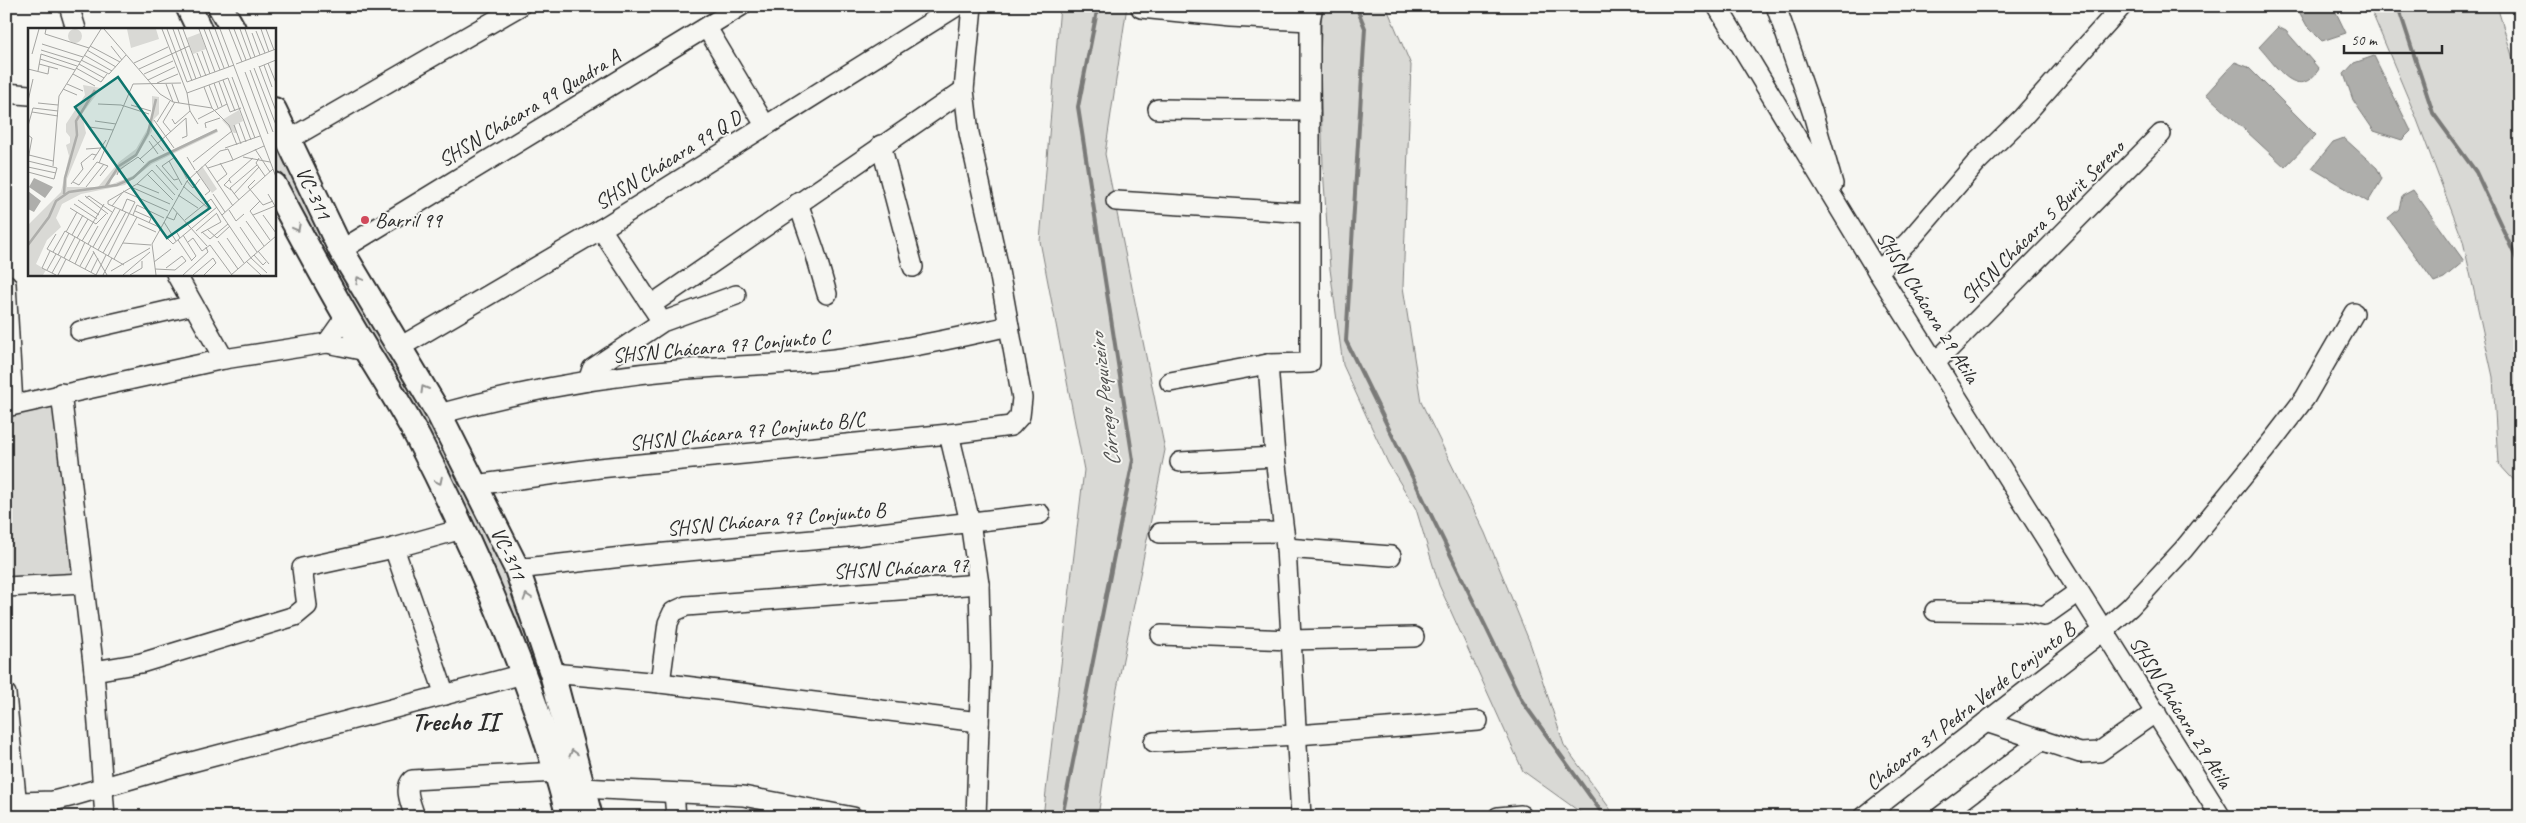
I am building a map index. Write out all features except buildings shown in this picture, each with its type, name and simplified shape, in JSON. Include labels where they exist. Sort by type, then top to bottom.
[{"type":"main road","points":[[188,6],[199,28]]},
{"type":"main road","points":[[220,6],[232,28]]},
{"type":"main road","name":"VC-311","points":[[275,112],[341,250],[443,422],[517,569],[552,673],[590,817]]},
{"type":"main road","name":"VC-311","points":[[276,193],[417,437],[462,529],[523,674],[557,772],[569,817]]},
{"type":"main road","points":[[316,263],[317,248],[325,245],[341,250]]},
{"type":"main road","points":[[417,437],[424,444],[434,445],[443,440],[443,422]]},
{"type":"street","points":[[69,6],[76,28]]},
{"type":"street","points":[[288,140],[520,6]]},
{"type":"street","name":"SHSN Chácara 99 Quadra A","points":[[341,250],[741,6]]},
{"type":"street","name":"SHSN Chácara 99 Q D","points":[[400,347],[601,229],[957,6]]},
{"type":"street","points":[[972,6],[964,90],[969,133],[990,225],[1009,326]]},
{"type":"street","name":"SHSN Chácara 29 Atila","points":[[1717,6],[1878,272],[2221,817]]},
{"type":"street","points":[[1776,6],[1813,114],[1840,207]]},
{"type":"street","points":[[1878,272],[1909,241],[1976,163],[2022,118],[2122,6]]},
{"type":"street","points":[[1141,8],[1230,17],[1311,14],[1310,363],[1268,364],[1170,382]]},
{"type":"street","points":[[707,28],[765,125]]},
{"type":"street","points":[[651,305],[881,145],[964,90]]},
{"type":"street","points":[[6,93],[28,95]]},
{"type":"street","points":[[1158,109],[1310,111]]},
{"type":"street","name":"SHSN Chácara 5 Burit Sereno","points":[[1935,363],[2161,134]]},
{"type":"street","points":[[881,145],[913,267]]},
{"type":"street","points":[[1116,202],[1310,213]]},
{"type":"street","points":[[798,203],[815,252],[826,294]]},
{"type":"street","points":[[601,229],[662,322]]},
{"type":"street","points":[[177,275],[224,359]]},
{"type":"street","points":[[6,284],[10,406],[61,393],[224,359],[327,343],[370,356]]},
{"type":"street","points":[[588,381],[592,369],[662,322],[736,295]]},
{"type":"street","points":[[80,331],[192,304]]},
{"type":"street","name":"SHSN Chácara 29 Atila","points":[[2103,631],[2130,607],[2183,550],[2267,448],[2305,398],[2354,313]]},
{"type":"street","points":[[327,343],[346,316]]},
{"type":"street","name":"SHSN Chácara 97 Conjunto C","points":[[443,422],[526,391],[686,369],[840,358],[944,341],[1009,326]]},
{"type":"street","name":"SHSN Chácara 97 Conjunto B/C","points":[[475,485],[599,468],[950,434],[1011,426],[1020,416],[1022,398],[1009,326]]},
{"type":"street","points":[[1268,364],[1275,457],[1285,540],[1301,817]]},
{"type":"street","points":[[61,393],[82,583],[94,671],[105,817]]},
{"type":"street","points":[[950,434],[970,522],[979,584]]},
{"type":"street","points":[[1180,462],[1275,457]]},
{"type":"street","name":"SHSN Chácara 97 Conjunto B","points":[[517,569],[631,556],[846,537],[1040,514]]},
{"type":"street","points":[[94,671],[141,663],[295,616],[307,606],[308,599],[302,568],[394,548],[462,529]]},
{"type":"street","points":[[1160,533],[1285,540],[1391,556]]},
{"type":"street","points":[[394,548],[445,695]]},
{"type":"street","points":[[6,587],[82,583]]},
{"type":"street","name":"SHSN Chácara 97","points":[[660,683],[668,623],[673,612],[686,606],[979,584],[979,722],[976,817]]},
{"type":"street","points":[[1935,611],[2025,612],[2044,616],[2078,592]]},
{"type":"street","name":"Chácara 31 Pedra Verde Conjunto B","points":[[1864,817],[2103,631]]},
{"type":"street","points":[[1161,635],[1291,640],[1414,637]]},
{"type":"street","points":[[552,673],[660,683],[979,722]]},
{"type":"street","points":[[6,694],[18,809],[523,674]]},
{"type":"street","points":[[1986,722],[2080,753],[2092,754],[2099,752],[2156,712]]},
{"type":"street","points":[[1154,742],[1296,735],[1478,721]]},
{"type":"street","points":[[1940,817],[2042,740]]},
{"type":"street","points":[[415,817],[408,790],[408,785],[412,780],[557,772]]},
{"type":"street","points":[[582,788],[742,796],[853,817]]},
{"type":"street","points":[[674,793],[676,817]]},
{"type":"street","points":[[1498,817],[1522,815]]},
{"type":"shaded area","points":[[1060,6],[1127,6],[1105,154],[1165,450],[1114,704],[1098,817],[1043,817],[1084,470],[1040,241]]},
{"type":"shaded area","points":[[1322,6],[1386,6],[1411,65],[1403,287],[1421,402],[1485,533],[1530,643],[1564,745],[1616,817],[1587,817],[1523,771],[1439,585],[1416,509],[1388,463],[1343,365],[1330,269],[1323,168],[1320,62]]},
{"type":"shaded area","points":[[2296,6],[2333,6],[2346,33],[2322,41],[2307,26]]},
{"type":"shaded area","points":[[2366,6],[2497,6],[2520,82],[2520,487],[2498,463],[2493,377],[2463,241],[2416,117],[2373,15]]},
{"type":"shaded area","points":[[2278,27],[2286,31],[2319,69],[2311,79],[2295,82],[2287,78],[2259,47]]},
{"type":"shaded area","points":[[2374,56],[2411,131],[2402,140],[2374,131],[2353,100],[2344,74],[2354,63]]},
{"type":"shaded area","points":[[2235,62],[2248,67],[2316,135],[2285,167],[2206,94]]},
{"type":"shaded area","points":[[275,135],[327,239],[313,245],[275,170]]},
{"type":"shaded area","points":[[2344,138],[2377,168],[2382,179],[2368,202],[2312,168],[2333,142]]},
{"type":"shaded area","points":[[2413,190],[2464,261],[2444,278],[2434,282],[2388,218],[2399,209],[2402,196]]},
{"type":"shaded area","points":[[323,256],[330,256],[349,288],[370,312],[439,438],[433,440],[429,434]]},
{"type":"shaded area","points":[[37,406],[61,407],[75,576],[6,584],[6,413]]},
{"type":"shaded area","points":[[447,448],[484,513],[531,637],[559,739],[520,627],[469,513],[433,452],[440,452]]},
{"type":"waterway","name":"Córrego Pequizeiro","points":[[1062,817],[1133,460],[1078,107],[1098,6]]},
{"type":"waterway","points":[[1356,6],[1365,28],[1346,341],[1522,701],[1605,817]]},
{"type":"waterway","points":[[2398,6],[2433,113],[2476,172],[2520,266]]},
{"type":"place","name":"Barril 99","points":[[365,220]]},
{"type":"district","name":"Trecho II","points":[[455,721]]}]
